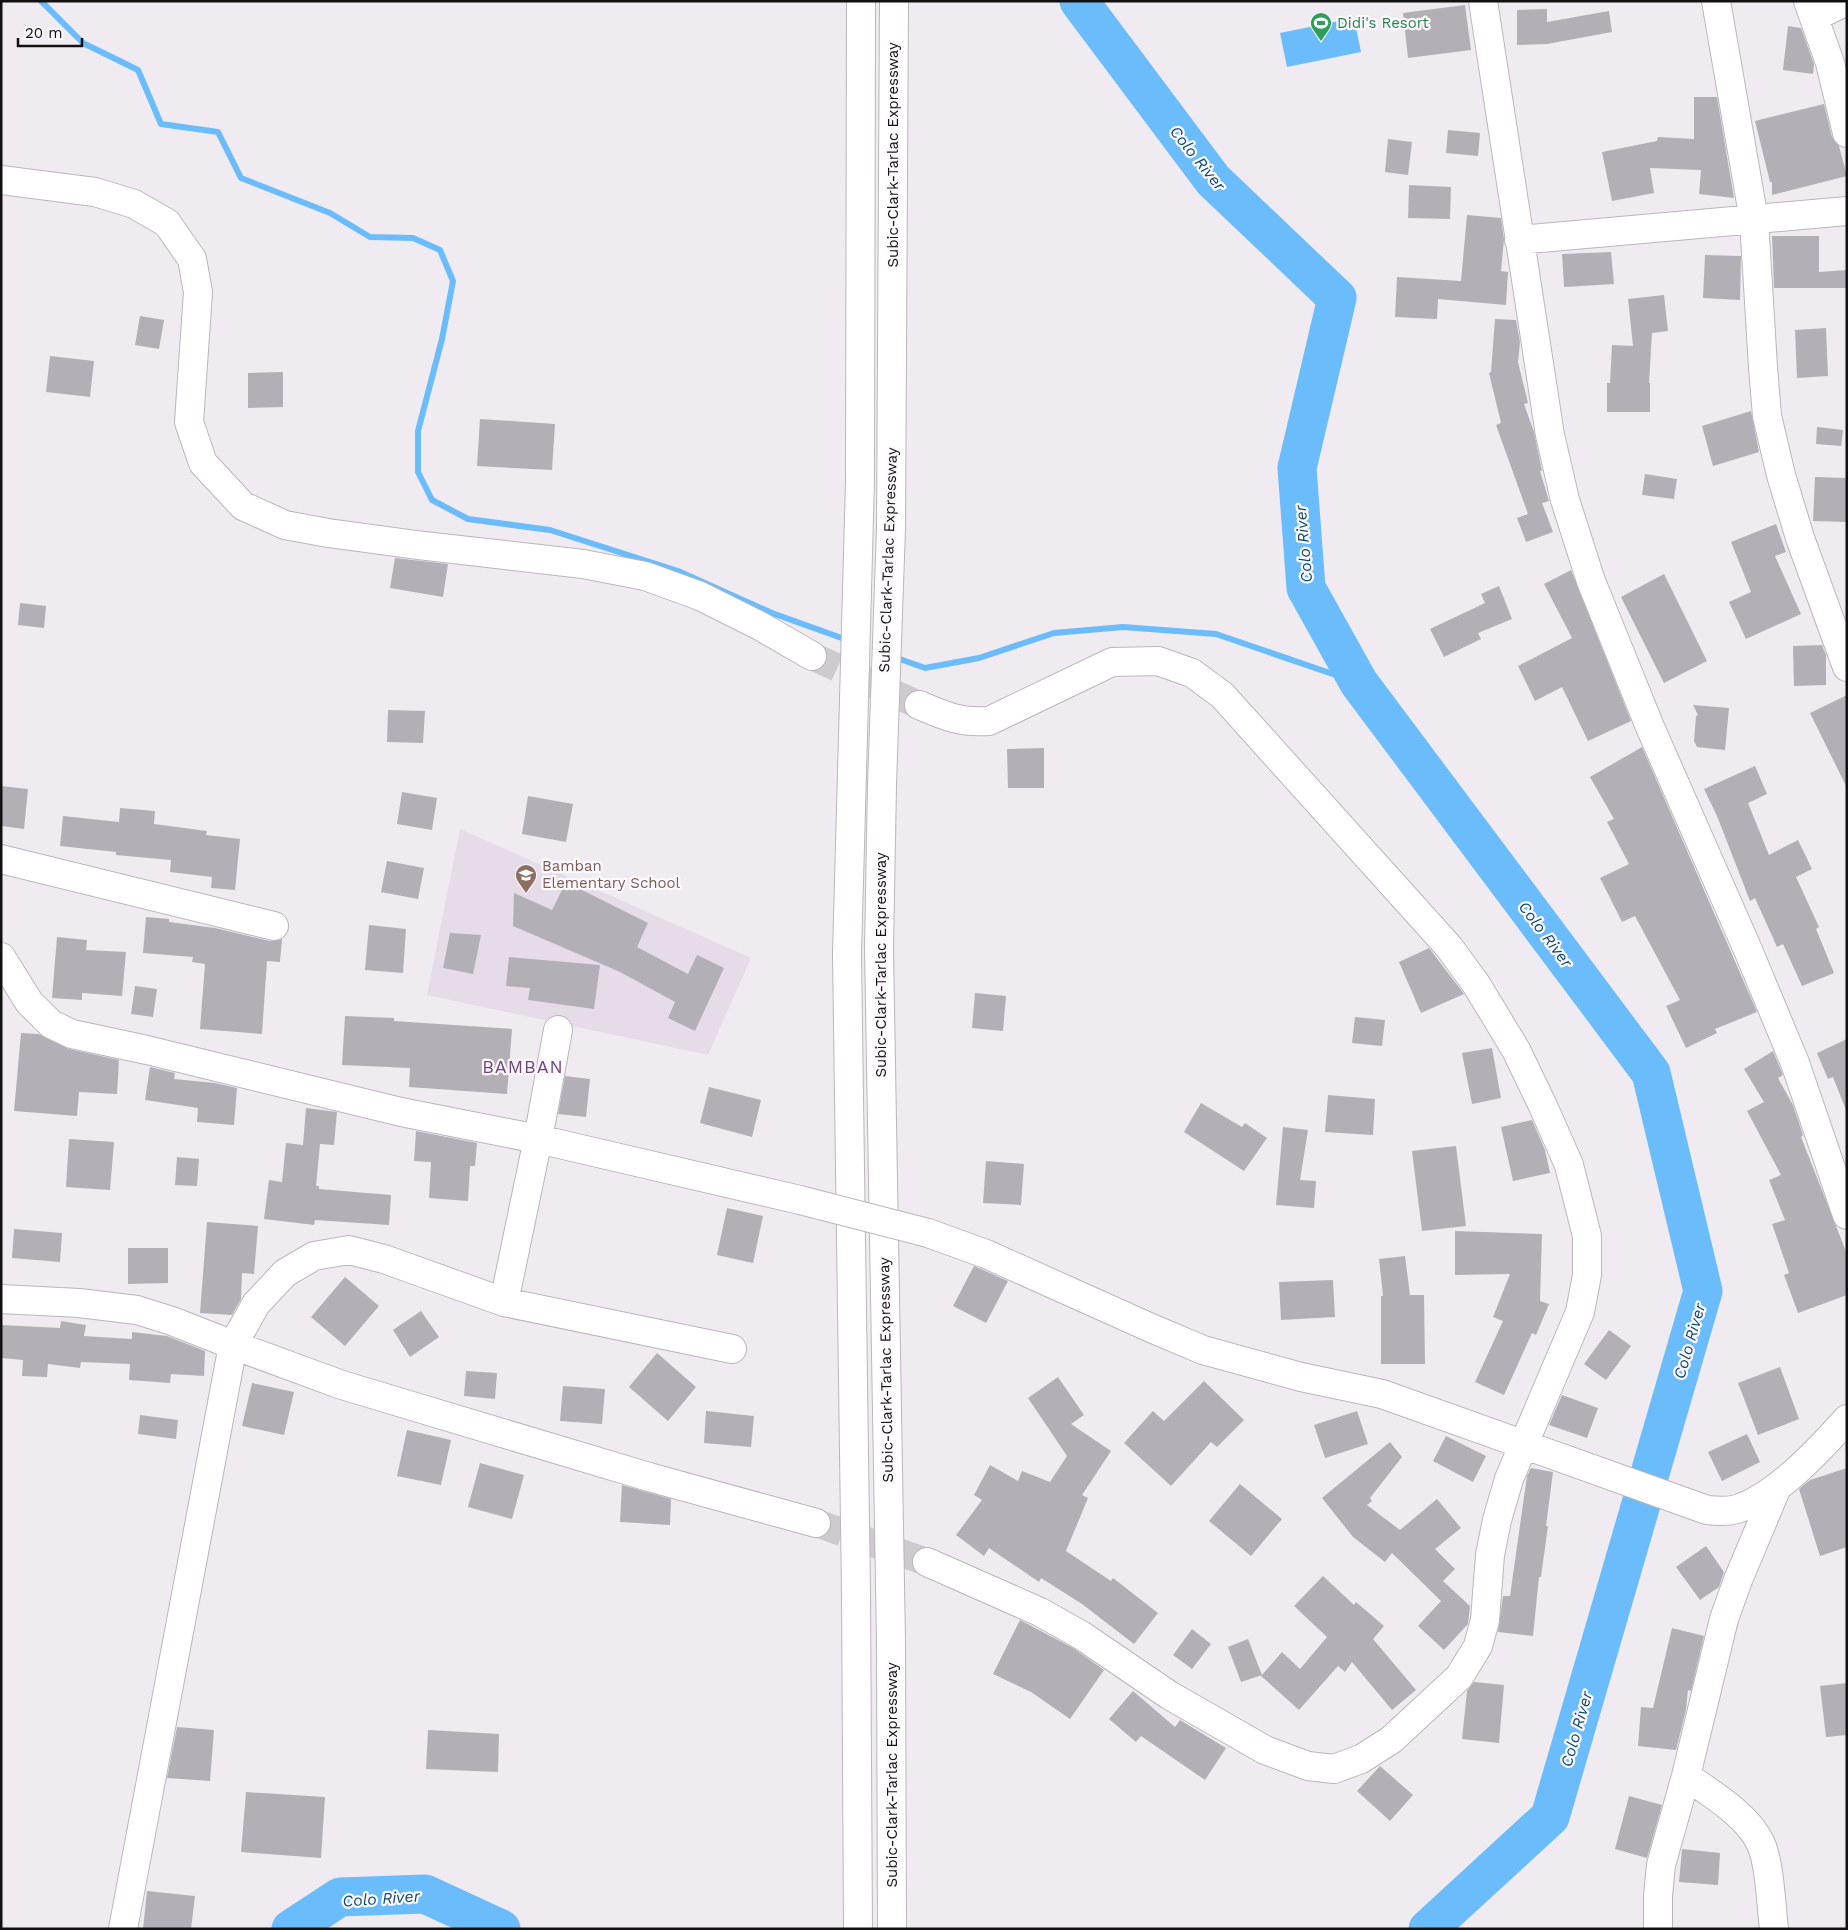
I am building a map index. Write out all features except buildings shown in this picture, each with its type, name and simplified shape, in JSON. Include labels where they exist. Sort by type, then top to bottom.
[{"type":"main road","name":"Subic-Clark-Tarlac Expressway","points":[[858,1918],[856,1593],[847,954],[860,481],[861,1]]},
{"type":"main road","name":"Subic-Clark-Tarlac Expressway","points":[[892,1927],[891,1642],[879,949],[882,784],[891,528],[894,1]]},
{"type":"main road","points":[[1483,1],[1550,435],[1565,500],[1592,580],[1650,728],[1748,950],[1791,1054],[1847,1215]]},
{"type":"main road","points":[[1716,1],[1754,220],[1767,416],[1781,475],[1800,538],[1847,667]]},
{"type":"main road","points":[[1847,1],[1811,9],[1830,63],[1847,133]]},
{"type":"main road","points":[[1,180],[95,192],[134,204],[167,222],[192,259],[198,292],[189,422],[203,464],[243,506],[285,525],[328,533],[583,564],[645,576],[700,596],[760,626],[812,656]]},
{"type":"main road","points":[[1519,240],[1847,211]]},
{"type":"main road","points":[[918,705],[952,719],[970,723],[989,721],[1112,662],[1158,661],[1192,672],[1222,696],[1449,947],[1476,984],[1516,1050],[1569,1165],[1587,1236],[1587,1275],[1580,1312],[1509,1480],[1496,1520],[1490,1555],[1485,1620],[1478,1646],[1459,1677],[1391,1740],[1361,1760],[1334,1769],[1308,1766],[1265,1750],[1169,1695],[1081,1636],[1040,1612],[928,1562]]},
{"type":"main road","points":[[1,859],[274,926]]},
{"type":"main road","points":[[1,957],[29,1002],[51,1024],[72,1034],[147,1050],[401,1112],[538,1139],[800,1200],[928,1233],[986,1254],[1203,1350],[1301,1377],[1382,1394],[1706,1510],[1723,1512],[1738,1509],[1777,1487],[1812,1456],[1847,1419]]},
{"type":"main road","points":[[504,1302],[538,1139],[558,1030]]},
{"type":"main road","points":[[123,1929],[233,1346],[256,1304],[285,1273],[314,1256],[349,1250],[384,1258],[504,1302],[732,1349]]},
{"type":"main road","points":[[1,1299],[79,1303],[138,1310],[172,1320],[233,1346],[342,1385],[649,1477],[816,1523]]},
{"type":"main road","points":[[1658,1929],[1658,1896],[1661,1865],[1686,1776],[1724,1620],[1738,1580],[1777,1487]]},
{"type":"main road","points":[[1686,1776],[1730,1808],[1746,1823],[1760,1842],[1766,1863],[1774,1929]]},
{"type":"shaded area","name":"Bamban Elementary School","points":[[460,829],[751,958],[708,1055],[427,995]]},
{"type":"water","name":"Didi's Resort","points":[[1354,18],[1361,52],[1287,67],[1280,33]]},
{"type":"waterway","points":[[41,1],[83,43],[138,70],[161,124],[218,132],[241,178],[330,213],[370,237],[413,238],[440,250],[453,281],[442,339],[418,431],[418,472],[432,500],[468,519],[550,530],[678,571],[772,613],[850,641]]},
{"type":"waterway","name":"Colo River","points":[[1079,1],[1213,180],[1337,298],[1297,468],[1306,588],[1359,683],[1651,1073],[1703,1291],[1550,1817],[1428,1929]]},
{"type":"waterway","points":[[894,657],[925,668],[979,658],[1054,633],[1123,627],[1216,634],[1359,683]]},
{"type":"waterway","name":"Colo River","points":[[291,1929],[340,1897],[425,1894],[501,1929]]},
{"type":"tunnel","points":[[812,656],[919,705]]},
{"type":"tunnel","points":[[816,1523],[927,1562]]},
{"type":"place","name":"Didi's Resort","points":[[1321,42]]},
{"type":"place","name":"Bamban Elementary School","points":[[526,894]]},
{"type":"district","name":"BAMBAN","points":[[523,1067]]}]
